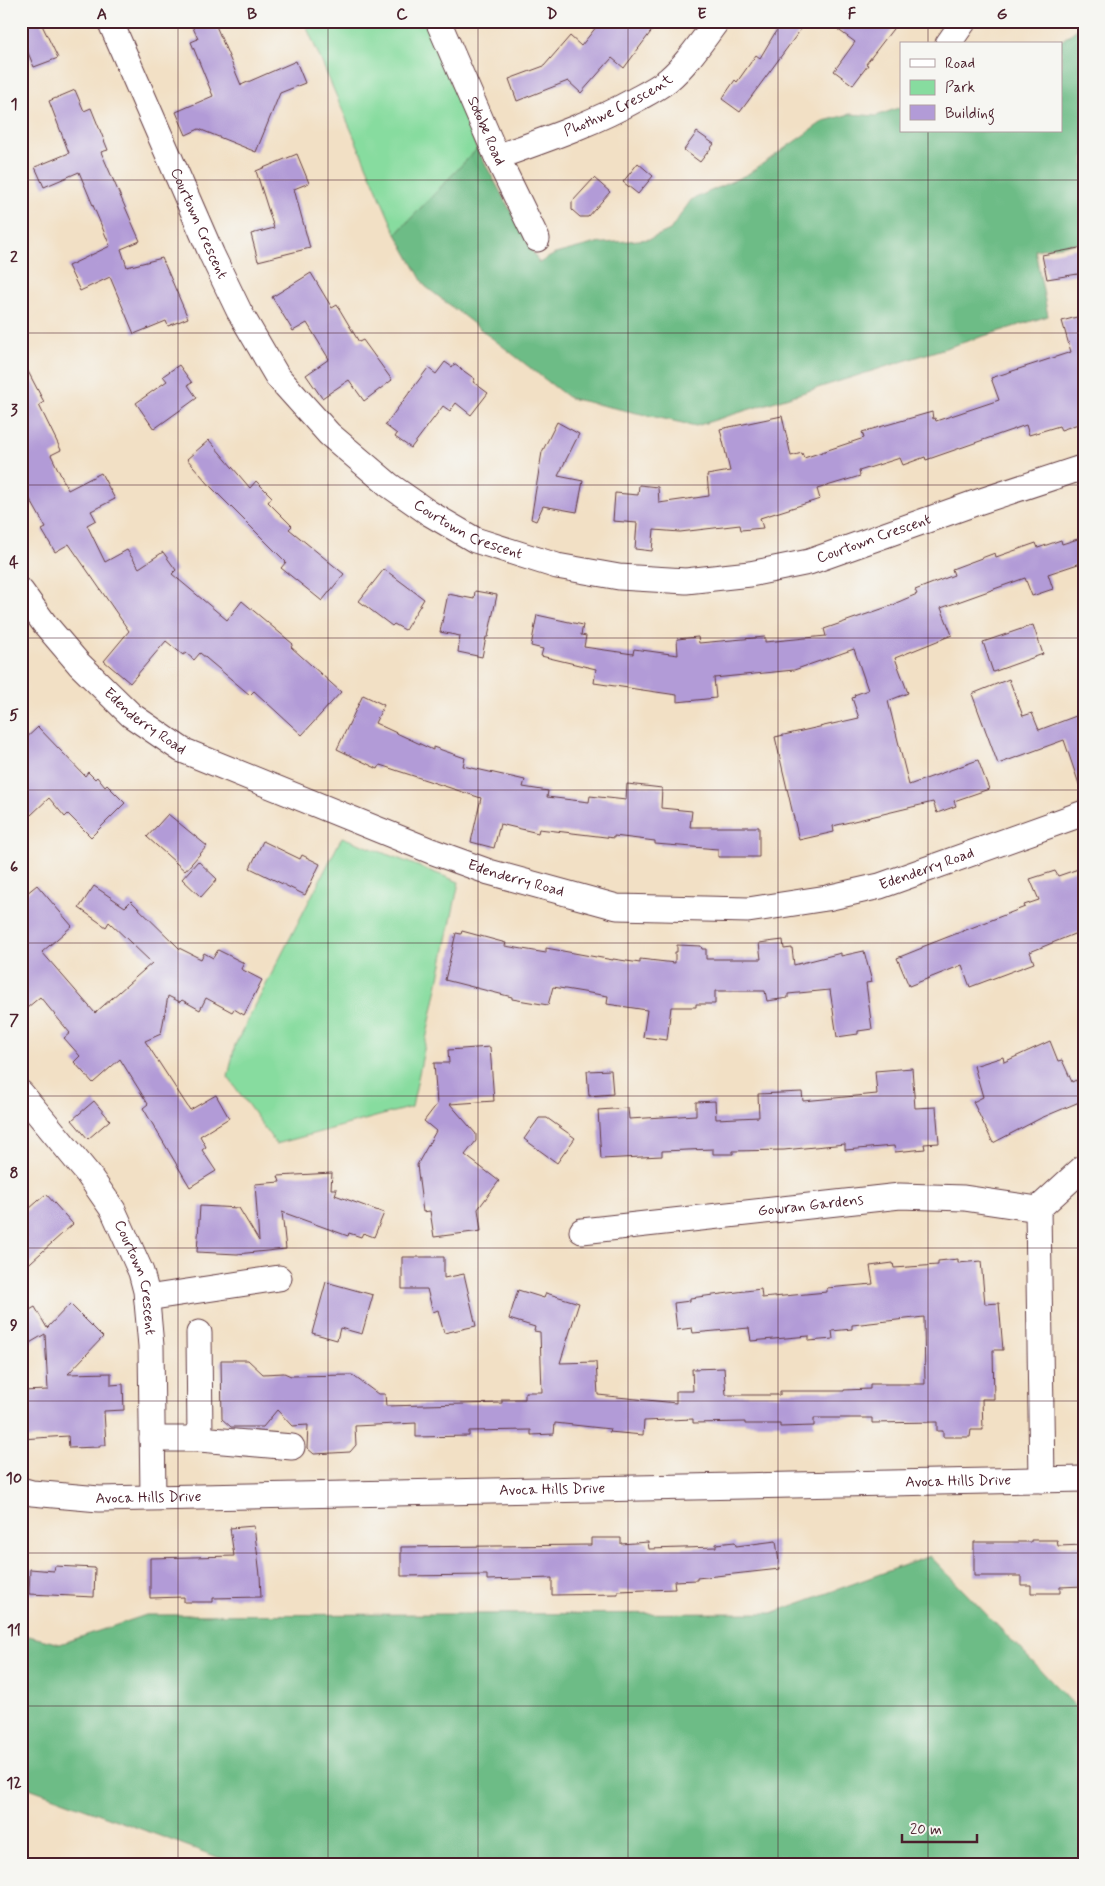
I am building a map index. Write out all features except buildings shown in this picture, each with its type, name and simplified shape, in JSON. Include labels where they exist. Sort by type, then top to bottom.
[{"type":"street","name":"Courtown Crescent","points":[[110,21],[212,255],[239,311],[277,376],[329,434],[389,485],[475,540],[557,566],[619,577],[686,580],[750,574],[809,562],[975,503],[1084,467]]},
{"type":"street","name":"Sotobe Road","points":[[438,21],[497,157],[537,239]]},
{"type":"street","name":"Phothwe Crescent","points":[[497,157],[612,113],[647,94],[668,80],[686,61],[717,21]]},
{"type":"street","points":[[949,42],[964,21]]},
{"type":"street","name":"Edenderry Road","points":[[21,591],[44,623],[92,677],[131,715],[182,750],[440,854],[490,872],[617,906],[748,910],[827,898],[880,886],[1084,813]]},
{"type":"street","name":"Courtown Crescent","points":[[21,1093],[88,1174],[113,1210],[141,1272],[147,1298],[151,1346],[153,1497]]},
{"type":"street","points":[[1042,1480],[1038,1209],[1084,1167]]},
{"type":"street","name":"Gowran Gardens","points":[[582,1231],[900,1196],[964,1198],[1038,1209]]},
{"type":"street","points":[[147,1298],[279,1278]]},
{"type":"street","points":[[199,1333],[200,1439]]},
{"type":"street","points":[[152,1439],[200,1439],[292,1447]]},
{"type":"street","name":"Avoca Hills Drive","points":[[21,1490],[32,1493],[99,1499],[1084,1478]]},
{"type":"green space","points":[[304,21],[426,21],[477,149],[396,234]]},
{"type":"green space","points":[[1084,24],[1084,242],[1035,250],[1048,316],[696,426],[569,398],[425,286],[396,234],[477,149],[539,263],[555,254],[593,244],[650,239],[670,230],[691,200],[748,174],[824,121],[850,114],[876,116],[900,107],[900,132],[1062,132],[1062,42],[1060,42]]},
{"type":"green space","points":[[342,837],[459,882],[412,1107],[276,1144],[228,1077],[235,1045]]},
{"type":"green space","points":[[930,1556],[1084,1715],[1084,1865],[239,1865],[21,1785],[21,1634],[60,1644],[146,1615],[772,1613]]}]
